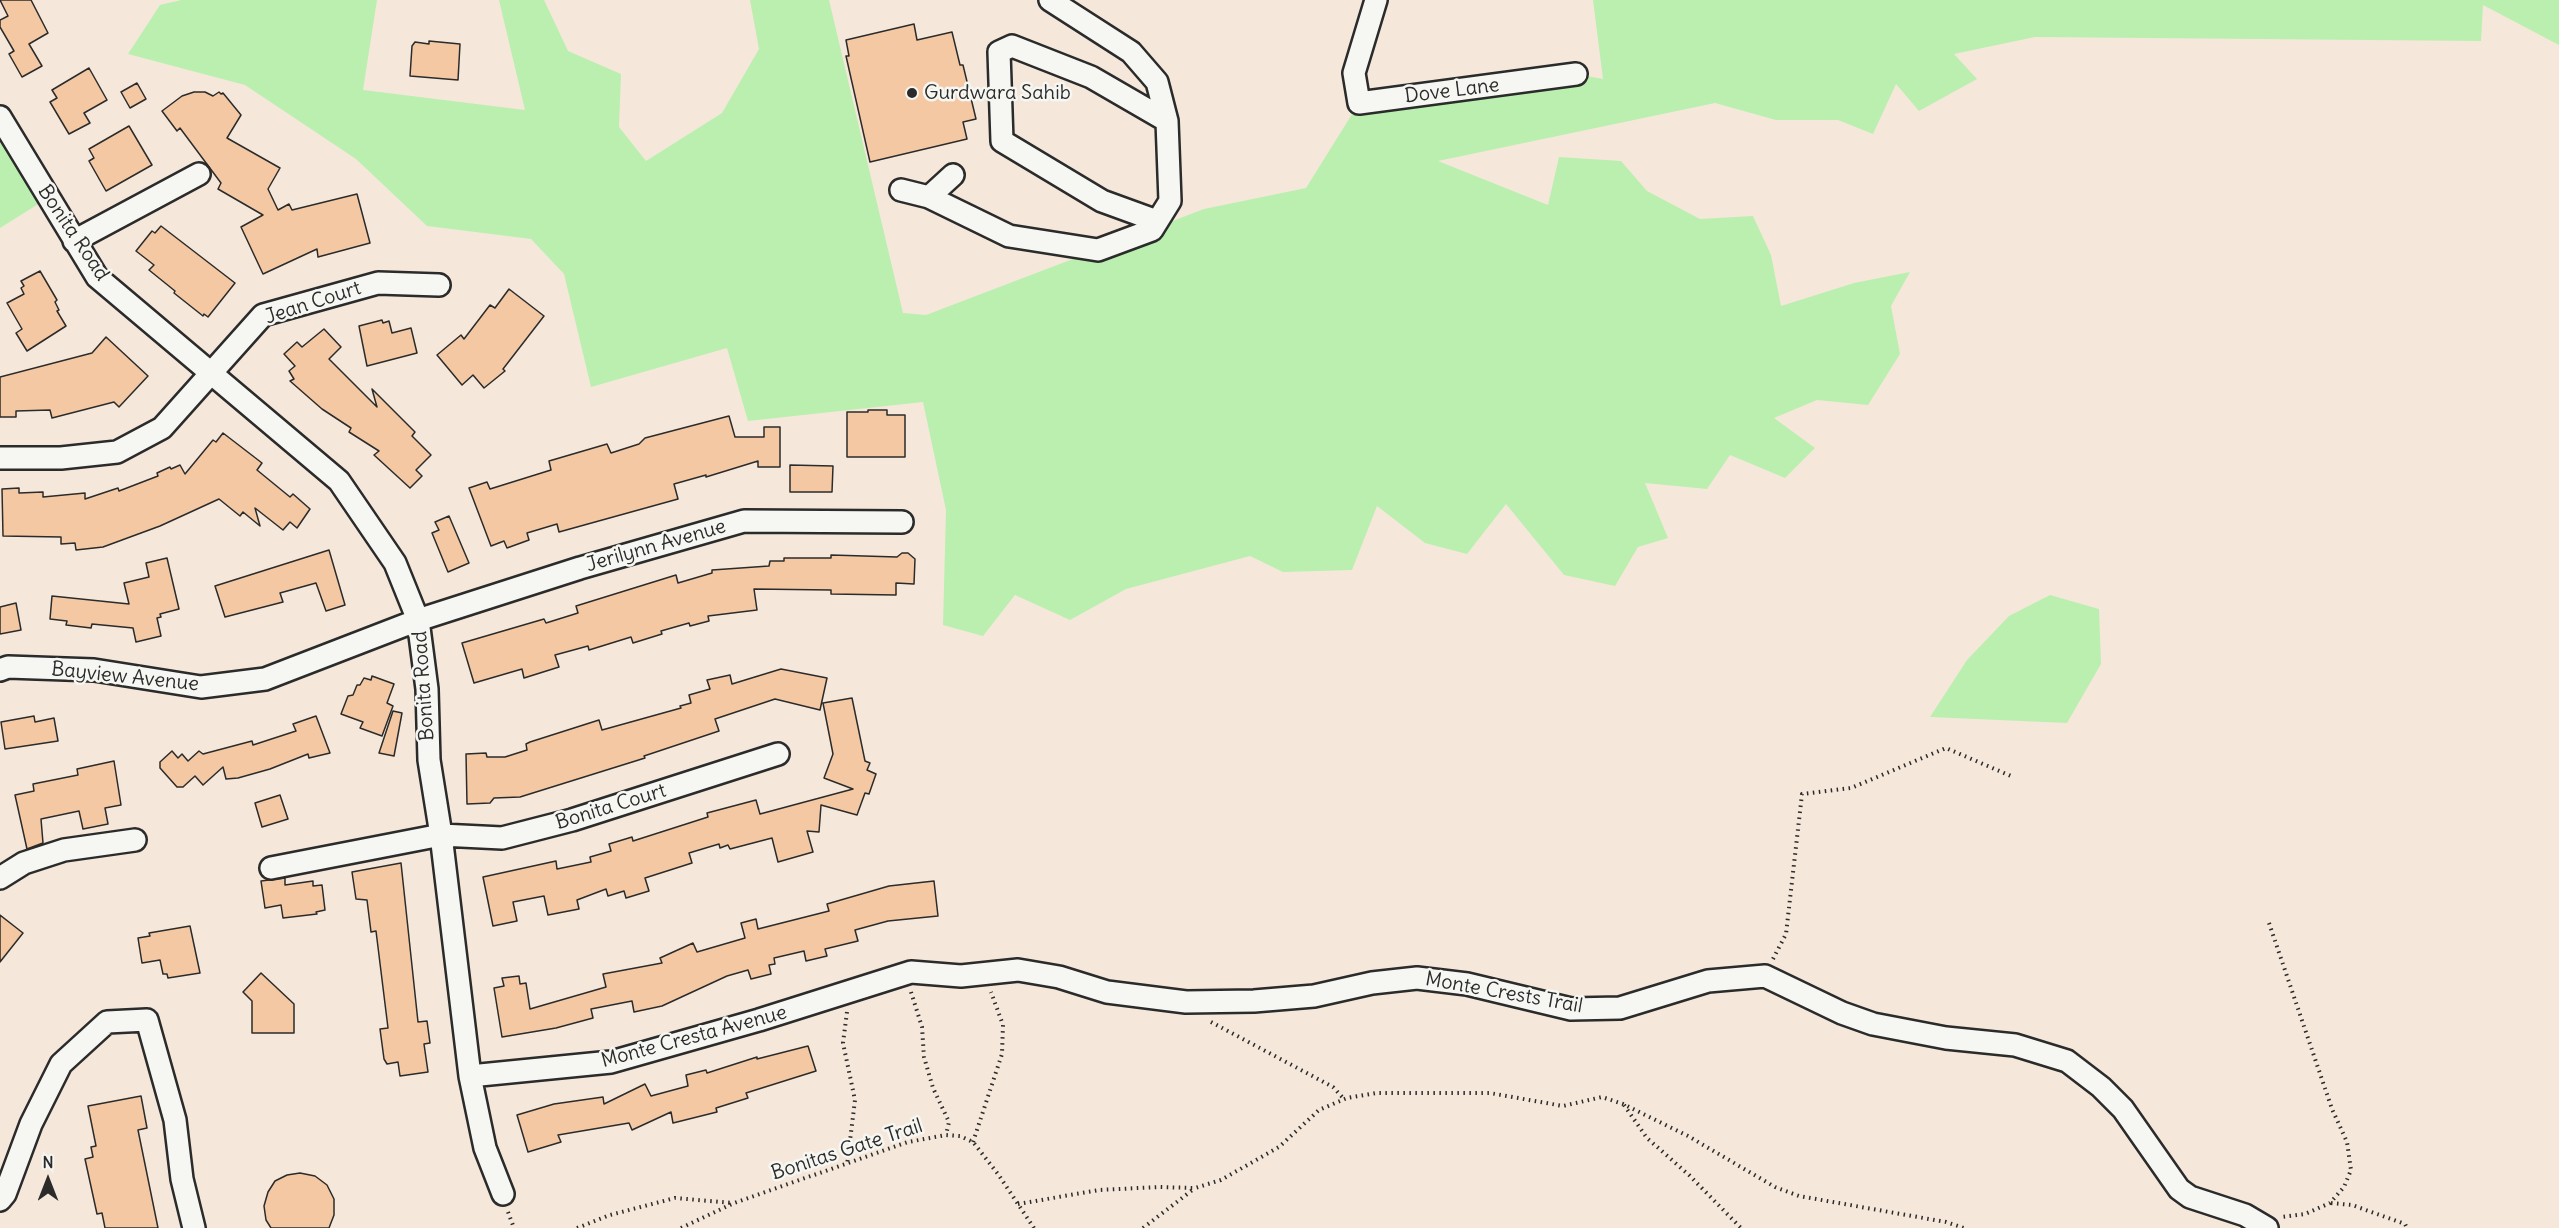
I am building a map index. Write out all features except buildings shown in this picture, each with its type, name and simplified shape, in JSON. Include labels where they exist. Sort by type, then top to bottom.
[{"type":"street","points":[[901,190],[929,197],[1009,236],[1098,250],[1152,230],[1170,201],[1167,121],[1157,82],[1131,52],[1050,0]]},
{"type":"street","name":"Dove Lane","points":[[1376,0],[1354,73],[1359,103],[1576,74]]},
{"type":"street","points":[[1157,221],[1102,201],[1002,141],[999,52],[1012,46],[1091,77],[1167,121]]},
{"type":"street","name":"Bonita Road","points":[[0,117],[97,277],[339,481],[395,563],[418,620],[428,689],[429,760],[441,835],[470,1076],[485,1148],[503,1194]]},
{"type":"street","points":[[74,241],[199,174]]},
{"type":"street","points":[[929,197],[953,175]]},
{"type":"street","name":"Jean Court","points":[[0,458],[61,458],[117,452],[162,428],[263,315],[378,283],[439,285]]},
{"type":"street","name":"Jerilynn Avenue","points":[[418,620],[580,568],[744,521],[902,522]]},
{"type":"street","name":"Bayview Avenue","points":[[0,670],[8,667],[94,669],[201,687],[264,678],[418,620]]},
{"type":"street","name":"Bonita Court","points":[[271,868],[441,835],[502,838],[572,820],[778,754]]},
{"type":"street","points":[[0,878],[24,863],[64,850],[135,840]]},
{"type":"street","name":"Monte Crests Trail","points":[[909,973],[961,976],[1018,970],[1059,977],[1107,992],[1195,1002],[1254,1001],[1314,996],[1372,983],[1417,978],[1467,984],[1571,1009],[1620,1008],[1708,981],[1765,976]]},
{"type":"street","name":"Monte Cresta Avenue","points":[[470,1076],[611,1062],[848,994],[909,973]]},
{"type":"street","points":[[1765,976],[1842,1013],[1873,1024],[1947,1038],[2015,1045],[2067,1061],[2101,1087],[2123,1109],[2179,1189],[2190,1197],[2245,1215],[2267,1228]]},
{"type":"street","points":[[0,1200],[5,1194],[31,1124],[61,1064],[107,1022],[147,1020],[175,1120],[182,1179],[194,1228]]},
{"type":"path","points":[[1765,976],[1786,934],[1802,794],[1851,788],[1946,748],[2011,776]]},
{"type":"path","points":[[2245,1215],[2276,1217],[2305,1214],[2330,1203],[2344,1187],[2351,1170],[2347,1142],[2332,1109],[2269,923]]},
{"type":"path","points":[[909,973],[922,1027],[924,1057],[933,1088],[950,1122],[946,1135]]},
{"type":"path","points":[[981,973],[995,1000],[1003,1025],[1002,1054],[973,1142],[1034,1228]]},
{"type":"path","points":[[847,1165],[855,1100],[843,1043],[848,994]]},
{"type":"path","points":[[1195,1002],[1203,1018],[1333,1087],[1344,1100]]},
{"type":"path","points":[[1018,1204],[1099,1190],[1195,1188],[1221,1180],[1279,1147],[1319,1110],[1344,1100],[1376,1093],[1490,1093],[1563,1106],[1602,1097],[1623,1104],[1688,1136],[1775,1187],[1791,1193],[1946,1222],[1964,1228]]},
{"type":"path","points":[[1623,1104],[1647,1138],[1689,1175],[1741,1228]]},
{"type":"path","name":"Bonitas Gate Trail","points":[[681,1228],[734,1203],[909,1142],[946,1135],[960,1136],[973,1142]]},
{"type":"path","points":[[1143,1228],[1195,1188]]},
{"type":"path","name":"Bonitas Gate Trail","points":[[577,1228],[610,1215],[675,1198],[734,1203]]},
{"type":"path","points":[[2330,1203],[2352,1205],[2405,1224],[2407,1228]]},
{"type":"green space","points":[[181,0],[377,0],[363,90],[525,110],[499,0],[544,0],[568,51],[621,74],[619,127],[646,161],[722,113],[759,49],[750,0],[829,0],[903,313],[926,315],[1204,209],[1306,188],[1359,103],[1576,74],[1603,79],[1593,0],[2559,0],[2559,45],[2483,5],[2481,41],[2035,37],[1954,54],[1977,79],[1919,111],[1896,84],[1873,134],[1838,120],[1776,120],[1715,103],[1438,161],[1548,205],[1559,157],[1621,161],[1647,191],[1700,219],[1753,216],[1771,255],[1781,306],[1854,283],[1910,272],[1891,306],[1900,354],[1868,405],[1817,400],[1774,418],[1815,448],[1785,478],[1730,455],[1707,489],[1645,483],[1668,538],[1638,547],[1615,586],[1564,575],[1506,504],[1467,554],[1425,543],[1377,506],[1352,570],[1283,572],[1250,556],[1126,589],[1070,620],[1015,595],[983,636],[943,625],[946,510],[923,402],[748,421],[727,348],[591,387],[564,274],[531,239],[427,226],[356,159],[245,85],[128,54],[160,5]]},
{"type":"green space","points":[[0,117],[48,198],[0,228]]},
{"type":"green space","points":[[2050,595],[2099,609],[2101,664],[2067,723],[1930,717],[1967,660],[2009,616]]},
{"type":"place","name":"Gurdwara Sahib","points":[[912,93]]}]
